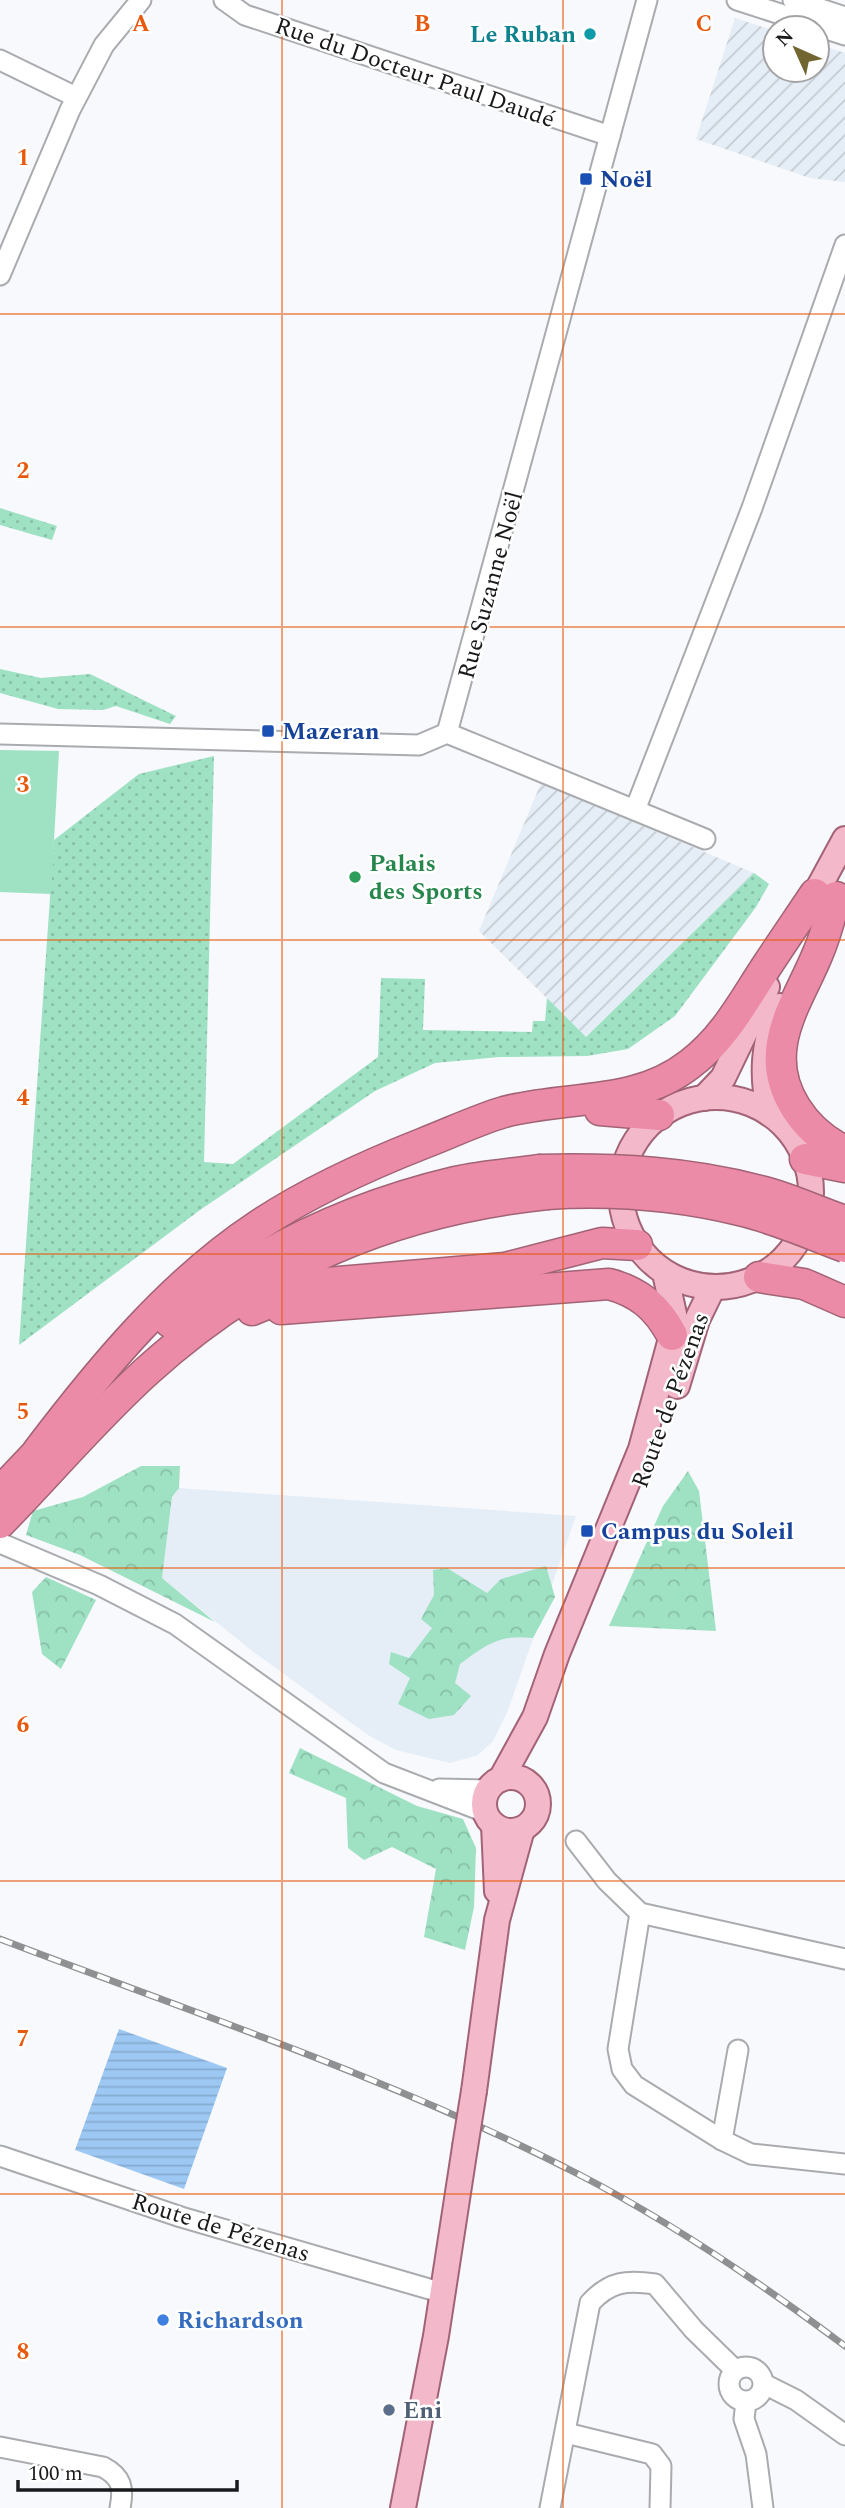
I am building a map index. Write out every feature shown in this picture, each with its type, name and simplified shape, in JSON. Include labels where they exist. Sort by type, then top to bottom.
[{"type":"highway","points":[[3,1509],[38,1451],[87,1386],[136,1332],[224,1251],[258,1225],[379,1160],[504,1112],[626,1095],[670,1078],[712,1045],[832,891]]},
{"type":"highway","points":[[832,891],[819,953],[787,1025],[782,1044],[781,1067],[794,1106],[807,1125],[823,1139],[845,1151]]},
{"type":"highway","points":[[428,1141],[507,1120],[556,1112],[613,1111],[659,1115]]},
{"type":"highway","points":[[805,1158],[845,1167]]},
{"type":"highway","points":[[3,1509],[146,1372],[222,1310],[264,1283],[331,1248],[434,1212],[486,1201],[543,1182],[617,1168],[699,1177],[766,1193],[845,1221]]},
{"type":"highway","points":[[38,1451],[117,1370],[190,1305],[243,1268],[299,1236],[364,1208],[458,1181],[543,1182],[689,1200],[739,1210],[845,1247]]},
{"type":"highway","points":[[146,1372],[236,1317],[314,1284],[505,1268],[602,1243],[637,1245]]},
{"type":"highway","points":[[759,1277],[804,1284],[845,1302]]},
{"type":"highway","points":[[236,1317],[317,1305],[599,1284],[628,1289],[642,1297],[665,1321],[672,1335]]},
{"type":"main road","points":[[770,1114],[763,1070],[768,1036],[832,891],[845,839]]},
{"type":"main road","points":[[704,1098],[723,1078],[832,891]]},
{"type":"main road","points":[[704,1098],[737,1099],[770,1114],[792,1135],[805,1158],[811,1186],[806,1222],[787,1255],[759,1277],[738,1284],[713,1287],[688,1283],[665,1273],[637,1245],[623,1214],[621,1179],[633,1145],[659,1115],[677,1105],[704,1098]]},
{"type":"main road","name":"Route de Pézenas","points":[[492,1802],[535,1717],[557,1654],[603,1548],[641,1449],[667,1363],[672,1335],[674,1314],[665,1273]]},
{"type":"main road","name":"Route de Pézenas","points":[[603,1548],[633,1500],[656,1450],[697,1320],[713,1287]]},
{"type":"main road","name":"Route de Pézenas","points":[[530,1785],[529,1758],[535,1717]]},
{"type":"main road","points":[[492,1802],[508,1831],[522,1829],[531,1823],[538,1809],[536,1794],[530,1785],[514,1777],[492,1802],[497,1920]]},
{"type":"main road","points":[[403,2508],[443,2292],[497,1920],[522,1829]]},
{"type":"street","points":[[0,275],[76,97],[104,45],[141,0]]},
{"type":"street","name":"Rue du Docteur Paul Daudé","points":[[225,0],[245,15],[610,136]]},
{"type":"street","name":"Rue Suzanne Noël","points":[[447,733],[647,0]]},
{"type":"street","points":[[737,0],[845,35]]},
{"type":"street","points":[[793,0],[845,17]]},
{"type":"street","points":[[0,60],[76,97]]},
{"type":"street","points":[[635,810],[747,521],[845,245]]},
{"type":"street","points":[[0,734],[419,746],[447,733],[705,839]]},
{"type":"street","points":[[0,1542],[99,1585],[175,1624],[242,1669],[358,1757],[384,1773],[427,1789],[492,1802]]},
{"type":"street","points":[[576,1841],[607,1881],[640,1913],[845,1959]]},
{"type":"street","points":[[640,1913],[618,2049],[622,2069],[634,2085],[722,2140],[751,2154],[845,2164]]},
{"type":"street","points":[[722,2140],[738,2050]]},
{"type":"street","name":"Route de Pézenas","points":[[0,2156],[181,2217],[443,2292]]},
{"type":"street","points":[[550,2508],[590,2303],[603,2288],[628,2280],[656,2284],[694,2330],[735,2370]]},
{"type":"street","points":[[752,2367],[763,2378],[762,2393],[755,2400],[746,2402],[737,2399],[730,2392],[728,2383],[735,2370],[752,2367]]},
{"type":"street","points":[[764,2384],[796,2400],[845,2435]]},
{"type":"street","points":[[746,2402],[744,2419],[756,2454],[763,2508]]},
{"type":"street","points":[[566,2433],[652,2454],[661,2466],[660,2508]]},
{"type":"street","points":[[0,2447],[111,2471],[124,2491],[120,2508]]},
{"type":"shaded area","points":[[735,18],[761,26],[761,84],[831,84],[831,48],[845,53],[845,182],[810,178],[696,139]]},
{"type":"shaded area","points":[[541,783],[754,873],[586,1037],[479,931]]},
{"type":"shaded area","points":[[179,1488],[576,1516],[508,1710],[493,1741],[478,1755],[450,1763],[396,1750],[368,1735],[251,1650],[162,1578],[172,1497]]},
{"type":"green space","points":[[0,508],[57,526],[52,540],[0,525]]},
{"type":"green space","points":[[0,669],[41,678],[90,674],[176,716],[170,724],[116,706],[103,710],[58,709],[0,693]]},
{"type":"green space","points":[[0,750],[59,751],[51,894],[0,892]]},
{"type":"green space","points":[[214,756],[204,1162],[233,1164],[378,1057],[381,978],[425,979],[423,1030],[532,1032],[533,1021],[545,1021],[547,998],[586,1037],[754,873],[769,884],[756,907],[675,1016],[628,1049],[587,1056],[499,1057],[435,1063],[375,1091],[200,1210],[19,1345],[54,840],[139,774]]},
{"type":"green space","points":[[141,1466],[180,1466],[179,1488],[172,1497],[162,1578],[215,1622],[80,1555],[26,1535],[33,1511],[83,1497]]},
{"type":"green space","points":[[688,1471],[699,1491],[716,1631],[609,1626],[663,1506]]},
{"type":"green space","points":[[546,1566],[555,1597],[533,1638],[502,1639],[460,1664],[455,1683],[471,1696],[454,1715],[429,1719],[398,1704],[410,1678],[389,1664],[391,1652],[409,1658],[432,1628],[421,1619],[434,1595],[433,1570],[447,1568],[487,1593],[501,1579]]},
{"type":"green space","points":[[46,1577],[96,1600],[61,1669],[42,1654],[32,1592]]},
{"type":"green space","points":[[300,1748],[417,1806],[463,1819],[476,1848],[474,1907],[465,1950],[424,1937],[436,1869],[392,1847],[364,1860],[348,1848],[346,1798],[289,1773]]},
{"type":"water","points":[[119,2029],[227,2068],[184,2189],[75,2150]]},
{"type":"railway","points":[[0,1939],[365,2077],[508,2140],[578,2174],[681,2233],[781,2299],[845,2346]]},
{"type":"place","name":"Le Ruban","points":[[590,34]]},
{"type":"place","name":"Noël","points":[[586,179]]},
{"type":"place","name":"Mazeran","points":[[268,731]]},
{"type":"place","name":"Palais des Sports","points":[[355,877]]},
{"type":"place","name":"Campus du Soleil","points":[[587,1531]]},
{"type":"place","name":"Richardson","points":[[163,2320]]},
{"type":"place","name":"Eni","points":[[389,2410]]}]
